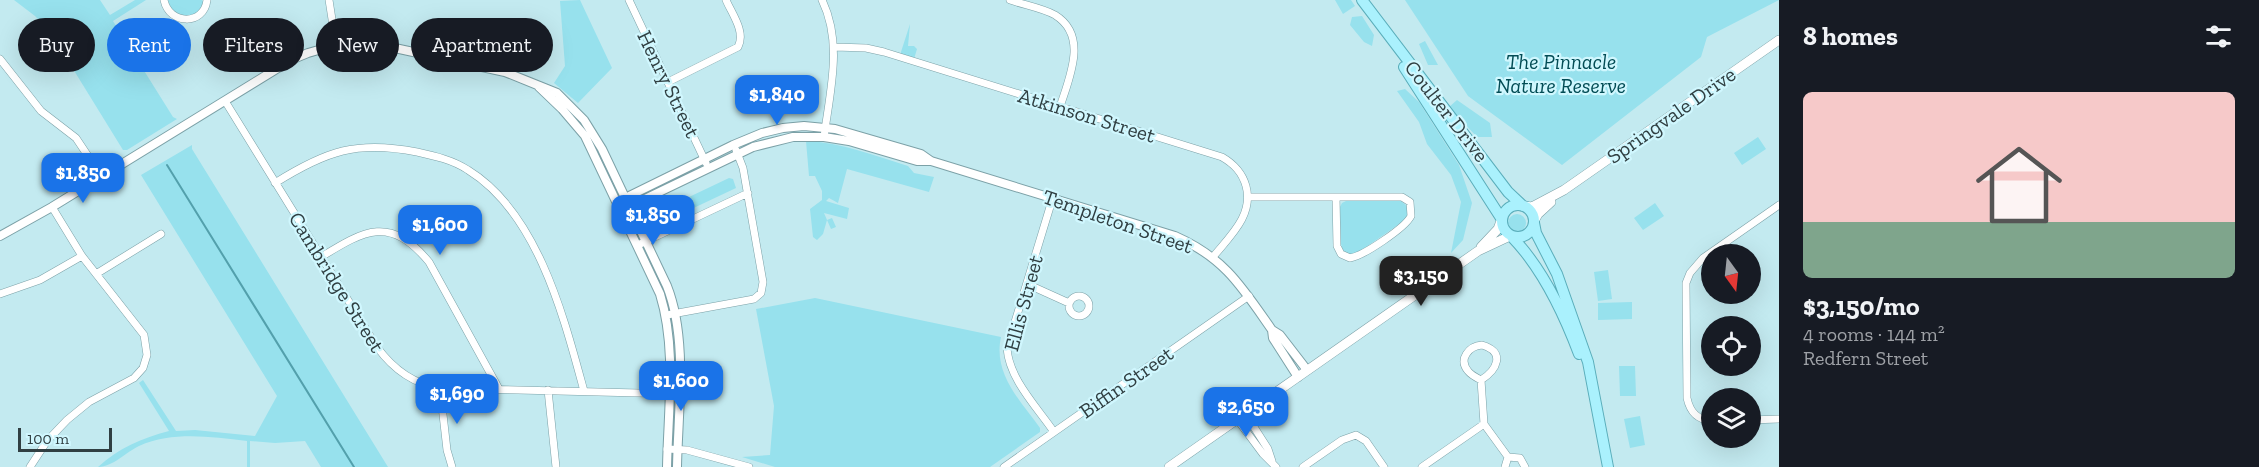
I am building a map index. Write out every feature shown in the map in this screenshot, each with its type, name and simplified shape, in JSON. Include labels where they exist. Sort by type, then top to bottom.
[{"type":"main road","name":"Coulter Drive","points":[[1362,0],[1486,160],[1508,192],[1524,206]]},
{"type":"main road","name":"Coulter Drive","points":[[1373,15],[1382,33],[1501,220]]},
{"type":"main road","name":"Springvale Drive","points":[[1524,206],[1532,207],[1564,190],[1779,40]]},
{"type":"main road","name":"Springvale Drive","points":[[1534,222],[1538,214],[1564,190]]},
{"type":"main road","points":[[1478,251],[1498,229],[1507,209],[1512,206],[1524,206],[1532,212],[1536,233],[1557,274],[1579,331],[1602,424],[1608,467]]},
{"type":"main road","points":[[1501,220],[1503,230],[1530,260],[1555,303],[1591,382]]},
{"type":"main road","points":[[1169,467],[1478,251],[1511,237],[1524,237],[1532,229],[1534,222]]},
{"type":"street","points":[[164,0],[171,14],[178,19],[186,20],[200,15],[207,0]]},
{"type":"street","points":[[328,0],[331,18]]},
{"type":"street","name":"Henry Street","points":[[629,0],[707,164]]},
{"type":"street","points":[[668,82],[738,47],[741,38],[740,31],[726,0]]},
{"type":"street","points":[[822,0],[831,21],[835,47],[825,132]]},
{"type":"street","points":[[1010,0],[1057,16],[1069,31],[1075,56],[1060,107]]},
{"type":"street","name":"Atkinson Street","points":[[835,47],[866,48],[884,52],[1222,157],[1240,173],[1245,182],[1248,197]]},
{"type":"street","points":[[399,49],[506,72],[557,93],[584,120],[602,149],[628,202],[667,315],[670,338],[667,467]]},
{"type":"street","points":[[0,236],[102,177],[291,60],[316,50]]},
{"type":"street","points":[[0,59],[41,111],[76,138],[102,177]]},
{"type":"street","points":[[539,87],[585,136],[619,206],[667,286],[676,313],[679,337],[677,467]]},
{"type":"street","name":"Cambridge Street","points":[[225,101],[386,359],[408,378],[440,388],[679,394]]},
{"type":"street","name":"Templeton Street","points":[[619,206],[735,150],[773,140],[825,132],[917,161],[931,161],[1053,197],[1175,236],[1214,257],[1232,274],[1272,330],[1280,335],[1307,370]]},
{"type":"street","points":[[275,183],[317,159],[356,148],[396,148],[435,156],[468,170],[497,193],[526,233],[557,299],[584,391]]},
{"type":"street","points":[[667,315],[754,299],[761,293],[763,282],[748,194],[743,168],[735,150]]},
{"type":"street","points":[[642,243],[748,194]]},
{"type":"street","points":[[1214,257],[1242,221],[1248,197],[1398,196],[1410,202],[1412,212],[1406,224],[1362,254],[1350,258],[1341,254],[1337,246],[1336,197]]},
{"type":"street","name":"Ellis Street","points":[[1053,197],[1009,339],[1008,358],[1015,376],[1054,432]]},
{"type":"street","points":[[1701,419],[1689,406],[1687,398],[1686,283],[1696,264],[1779,205]]},
{"type":"street","points":[[30,467],[47,441],[67,420],[89,402],[134,378],[140,372],[146,359],[147,345],[144,335],[82,256],[52,207]]},
{"type":"street","points":[[321,257],[352,237],[369,232],[393,234],[415,247],[429,262],[499,389]]},
{"type":"street","points":[[96,274],[160,234]]},
{"type":"street","points":[[0,294],[40,280],[82,256]]},
{"type":"street","points":[[1026,284],[1070,303]]},
{"type":"street","name":"Biffin Street","points":[[1004,467],[1249,296]]},
{"type":"street","name":"Templeton Street","points":[[1272,330],[1273,338],[1298,376]]},
{"type":"street","points":[[1482,345],[1492,350],[1496,359],[1494,369],[1481,380],[1468,371],[1464,361],[1468,351],[1482,345]]},
{"type":"street","points":[[1481,380],[1485,424],[1508,457]]},
{"type":"street","points":[[440,388],[447,450],[452,467]]},
{"type":"street","points":[[548,390],[556,467]]},
{"type":"street","points":[[1241,416],[1263,454],[1274,464]]},
{"type":"street","points":[[1761,420],[1779,419]]},
{"type":"street","points":[[1422,467],[1485,424]]},
{"type":"street","points":[[1303,467],[1342,440],[1356,435],[1366,441],[1384,467]]},
{"type":"street","points":[[667,449],[695,452],[749,467]]},
{"type":"street","points":[[1505,467],[1508,457]]},
{"type":"street","points":[[1508,457],[1520,458],[1526,467]]},
{"type":"green space","points":[[14,0],[100,0],[110,15],[135,0],[146,0],[118,18],[107,18],[107,72],[145,72],[173,117],[177,119],[127,150],[123,150],[75,72],[95,72],[95,18],[37,18]]},
{"type":"green space","points":[[168,0],[202,0],[203,2],[197,13],[178,16],[169,6]]},
{"type":"green space","points":[[580,0],[612,68],[578,103],[554,83],[565,66],[560,1]]},
{"type":"green space","points":[[1335,0],[1351,0],[1355,6],[1343,14]]},
{"type":"green space","name":"The Pinnacle Nature Reserve","points":[[1405,0],[1779,0],[1707,37],[1701,57],[1562,165],[1468,96]]},
{"type":"green space","points":[[1362,16],[1374,35],[1372,46],[1364,42],[1350,25],[1352,17]]},
{"type":"green space","points":[[910,24],[908,46],[914,46],[917,49],[914,59],[900,55]]},
{"type":"green space","points":[[1425,41],[1438,65],[1428,65],[1419,44]]},
{"type":"green space","points":[[1405,89],[1419,102],[1459,165],[1472,203],[1463,240],[1451,253],[1461,202],[1451,175],[1427,144],[1419,122],[1397,91]]},
{"type":"green space","points":[[1457,100],[1490,123],[1492,137],[1477,137],[1449,107]]},
{"type":"green space","points":[[1758,137],[1766,149],[1742,165],[1734,153]]},
{"type":"green space","points":[[806,141],[845,147],[908,166],[914,173],[934,177],[929,192],[847,169],[838,203],[829,198],[826,201],[849,208],[847,219],[824,213],[827,220],[823,234],[817,240],[813,237],[810,209],[822,200],[822,191],[815,176],[809,176]]},
{"type":"green space","points":[[192,145],[192,149],[388,467],[321,467],[305,441],[275,443],[250,441],[250,467],[247,467],[247,441],[192,436],[152,441],[139,446],[109,465],[98,467],[131,444],[169,431],[139,383],[143,380],[176,431],[195,430],[255,436],[277,396],[141,175]]},
{"type":"green space","points":[[729,178],[733,179],[736,188],[649,229],[645,222],[647,217]]},
{"type":"green space","points":[[1346,201],[1401,201],[1408,207],[1408,215],[1405,220],[1356,254],[1350,255],[1343,251],[1341,244],[1340,207]]},
{"type":"green space","points":[[1655,203],[1664,216],[1643,230],[1634,218]]},
{"type":"green space","points":[[1517,214],[1523,217],[1526,223],[1523,229],[1517,232],[1511,229],[1508,223],[1511,217]]},
{"type":"green space","points":[[832,218],[836,227],[831,229],[827,220]]},
{"type":"green space","points":[[1608,270],[1612,299],[1598,301],[1594,272]]},
{"type":"green space","points":[[815,298],[1001,337],[1001,363],[1005,375],[1017,397],[1040,428],[1040,432],[990,467],[775,467],[742,457],[770,455],[774,406],[756,309]]},
{"type":"green space","points":[[1632,302],[1632,319],[1598,320],[1598,303]]},
{"type":"green space","points":[[1619,366],[1635,366],[1636,396],[1620,396]]},
{"type":"green space","points":[[1640,416],[1645,445],[1630,448],[1624,419]]},
{"type":"waterway","points":[[167,165],[354,467]]}]
